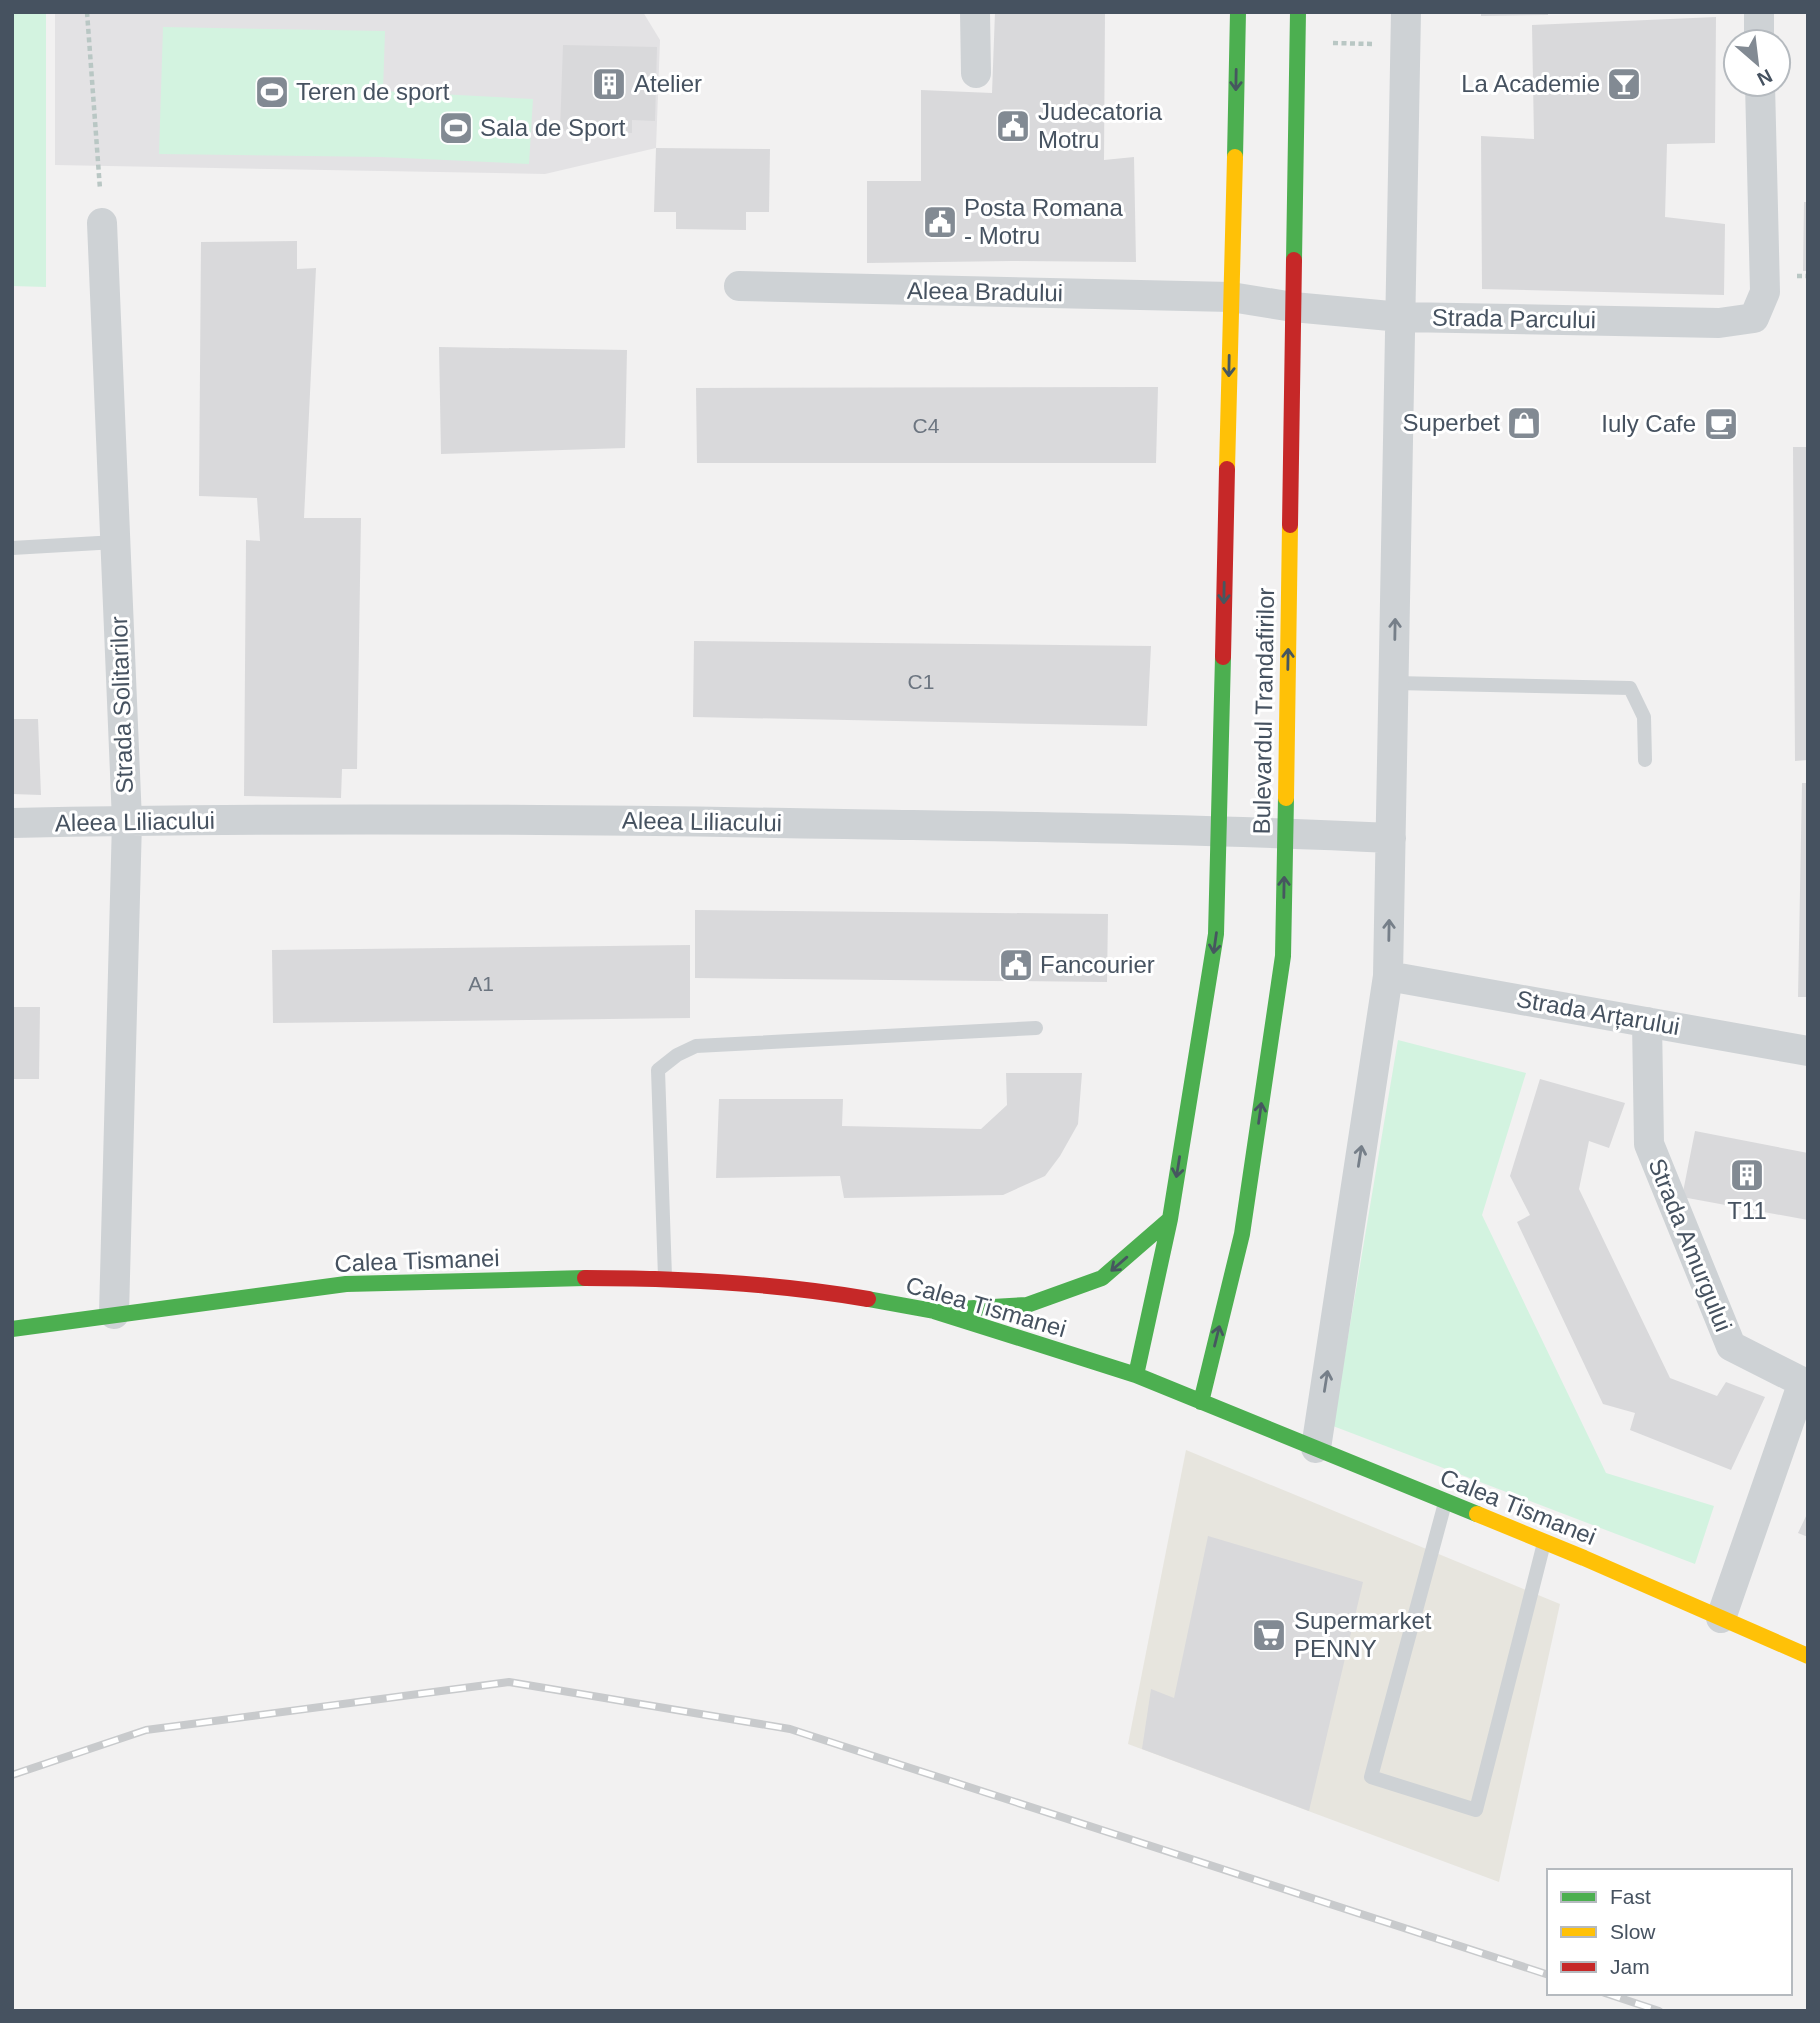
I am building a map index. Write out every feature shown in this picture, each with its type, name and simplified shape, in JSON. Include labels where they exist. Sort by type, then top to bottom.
[{"type":"street","points":[[975,12],[976,73]]},
{"type":"street","name":"Bulevardul Trandafirilor","points":[[1136,1375],[1170,1219],[1216,934],[1238,12]]},
{"type":"street","name":"Bulevardul Trandafirilor","points":[[1201,1402],[1242,1234],[1283,956],[1298,12]]},
{"type":"street","points":[[1316,1448],[1388,976],[1406,12]]},
{"type":"street","name":"Strada Parcului","points":[[1231,297],[1293,307],[1401,317],[1719,323],[1754,318],[1765,292],[1760,98]]},
{"type":"street","name":"Strada Solitarilor","points":[[102,223],[127,821],[114,1314]]},
{"type":"street","name":"Aleea Bradului","points":[[739,286],[1231,297]]},
{"type":"street","name":"Aleea Liliacului","points":[[12,823],[614,820],[1219,831],[1391,838]]},
{"type":"street","name":"Strada Arțarului","points":[[1388,976],[1808,1051]]},
{"type":"street","name":"Strada Amurgului","points":[[1647,1022],[1649,1144],[1731,1346],[1805,1383],[1721,1618]]},
{"type":"street","points":[[934,1311],[1027,1305],[1102,1278],[1170,1219]]},
{"type":"street","name":"Calea Tismanei","points":[[12,1329],[346,1284],[554,1279],[665,1279],[815,1290],[934,1311],[1136,1375],[1544,1542],[1808,1656]]},
{"type":"lane","points":[[12,548],[116,542]]},
{"type":"lane","points":[[1394,683],[1630,688],[1644,717],[1645,760]]},
{"type":"lane","points":[[665,1279],[658,1070],[677,1055],[696,1046],[1036,1028]]},
{"type":"lane","points":[[1445,1502],[1371,1777],[1476,1810],[1544,1542]]},
{"type":"path","points":[[87,12],[102,223]]},
{"type":"shaded area","points":[[55,12],[643,12],[660,40],[656,148],[545,174],[55,165]]},
{"type":"shaded area","points":[[1186,1450],[1560,1604],[1499,1882],[1128,1744]]},
{"type":"green space","points":[[12,12],[46,12],[46,287],[12,286]]},
{"type":"green space","name":"Teren de sport","points":[[163,27],[385,31],[383,91],[533,99],[529,164],[381,157],[159,154]]},
{"type":"green space","points":[[1398,1040],[1526,1073],[1482,1215],[1606,1473],[1714,1506],[1695,1564],[1333,1426]]},
{"type":"building","points":[[995,12],[1105,12],[1104,160],[1134,157],[1136,262],[867,263],[867,181],[921,181],[921,90],[992,93]]},
{"type":"building","points":[[1481,12],[1548,12],[1548,15],[1481,16]]},
{"type":"building","points":[[1716,17],[1715,143],[1667,144],[1665,217],[1725,224],[1724,295],[1482,289],[1481,136],[1534,139],[1532,25]]},
{"type":"building","name":"Atelier","points":[[563,45],[657,47],[655,121],[632,120],[632,133],[560,131]]},
{"type":"building","points":[[656,148],[770,149],[769,212],[746,212],[746,230],[676,229],[676,212],[654,212]]},
{"type":"building","points":[[1804,202],[1808,202],[1808,271],[1803,271]]},
{"type":"building","points":[[297,241],[297,269],[316,268],[304,518],[361,518],[357,769],[342,769],[341,798],[244,796],[246,540],[260,541],[257,498],[199,496],[201,242]]},
{"type":"building","points":[[439,347],[627,350],[625,448],[441,454]]},
{"type":"building","points":[[1158,387],[1156,463],[697,463],[696,388]]},
{"type":"building","points":[[1793,447],[1808,447],[1808,760],[1795,761]]},
{"type":"building","points":[[694,641],[1151,646],[1147,726],[693,717]]},
{"type":"building","points":[[12,719],[38,719],[41,795],[12,794]]},
{"type":"building","points":[[1802,783],[1808,783],[1808,997],[1798,997]]},
{"type":"building","points":[[695,910],[1108,914],[1107,982],[695,978]]},
{"type":"building","points":[[690,945],[690,1018],[273,1023],[272,950]]},
{"type":"building","points":[[12,1007],[40,1007],[39,1079],[12,1079]]},
{"type":"building","points":[[1006,1073],[1082,1073],[1078,1124],[1060,1156],[1045,1176],[1003,1195],[844,1198],[840,1176],[716,1178],[719,1099],[843,1099],[842,1126],[981,1129],[1007,1105]]},
{"type":"building","points":[[1540,1079],[1625,1103],[1609,1148],[1589,1141],[1579,1189],[1670,1378],[1717,1396],[1726,1382],[1765,1397],[1731,1470],[1630,1430],[1635,1413],[1603,1404],[1517,1222],[1530,1215],[1510,1176]]},
{"type":"building","name":"T11","points":[[1695,1131],[1808,1153],[1808,1220],[1682,1197]]},
{"type":"building","points":[[1808,1512],[1808,1537],[1798,1533]]},
{"type":"building","name":"Supermarket PENNY","points":[[1208,1536],[1363,1582],[1309,1811],[1142,1749],[1151,1689],[1174,1698]]},
{"type":"railway","points":[[12,1775],[146,1730],[509,1682],[790,1729],[1547,1974]]},
{"type":"railway","points":[[1611,1995],[1659,2011]]},
{"type":"traffic: fast","points":[[1235,157],[1238,12]]},
{"type":"traffic: fast","points":[[1294,260],[1298,12]]},
{"type":"traffic: fast","points":[[1136,1375],[1170,1219],[1216,934],[1223,657]]},
{"type":"traffic: fast","points":[[1201,1402],[1242,1234],[1283,956],[1286,798]]},
{"type":"traffic: fast","points":[[958,1309],[1027,1305],[1102,1278],[1170,1219]]},
{"type":"traffic: fast","points":[[12,1329],[346,1284],[585,1278]]},
{"type":"traffic: fast","points":[[868,1299],[934,1311],[1136,1375],[1477,1514]]},
{"type":"traffic: slow","points":[[1227,469],[1235,157]]},
{"type":"traffic: slow","points":[[1286,798],[1290,525]]},
{"type":"traffic: slow","points":[[1477,1514],[1808,1656]]},
{"type":"traffic: jam","points":[[1290,525],[1294,260]]},
{"type":"traffic: jam","points":[[1223,657],[1227,469]]},
{"type":"traffic: jam","points":[[585,1278],[727,1283],[868,1299]]},
{"type":"place","name":"Atelier","points":[[609,84]]},
{"type":"place","name":"La Academie","points":[[1624,84]]},
{"type":"place","name":"Teren de sport","points":[[272,92]]},
{"type":"place","name":"Judecatoria Motru","points":[[1013,126]]},
{"type":"place","name":"Sala de Sport","points":[[456,128]]},
{"type":"place","name":"Posta Romana - Motru","points":[[940,222]]},
{"type":"place","name":"Superbet","points":[[1524,423]]},
{"type":"place","name":"Iuly Cafe","points":[[1721,424]]},
{"type":"place","name":"Fancourier","points":[[1016,965]]},
{"type":"place","name":"T11","points":[[1747,1175]]},
{"type":"place","name":"Supermarket PENNY","points":[[1269,1635]]}]
